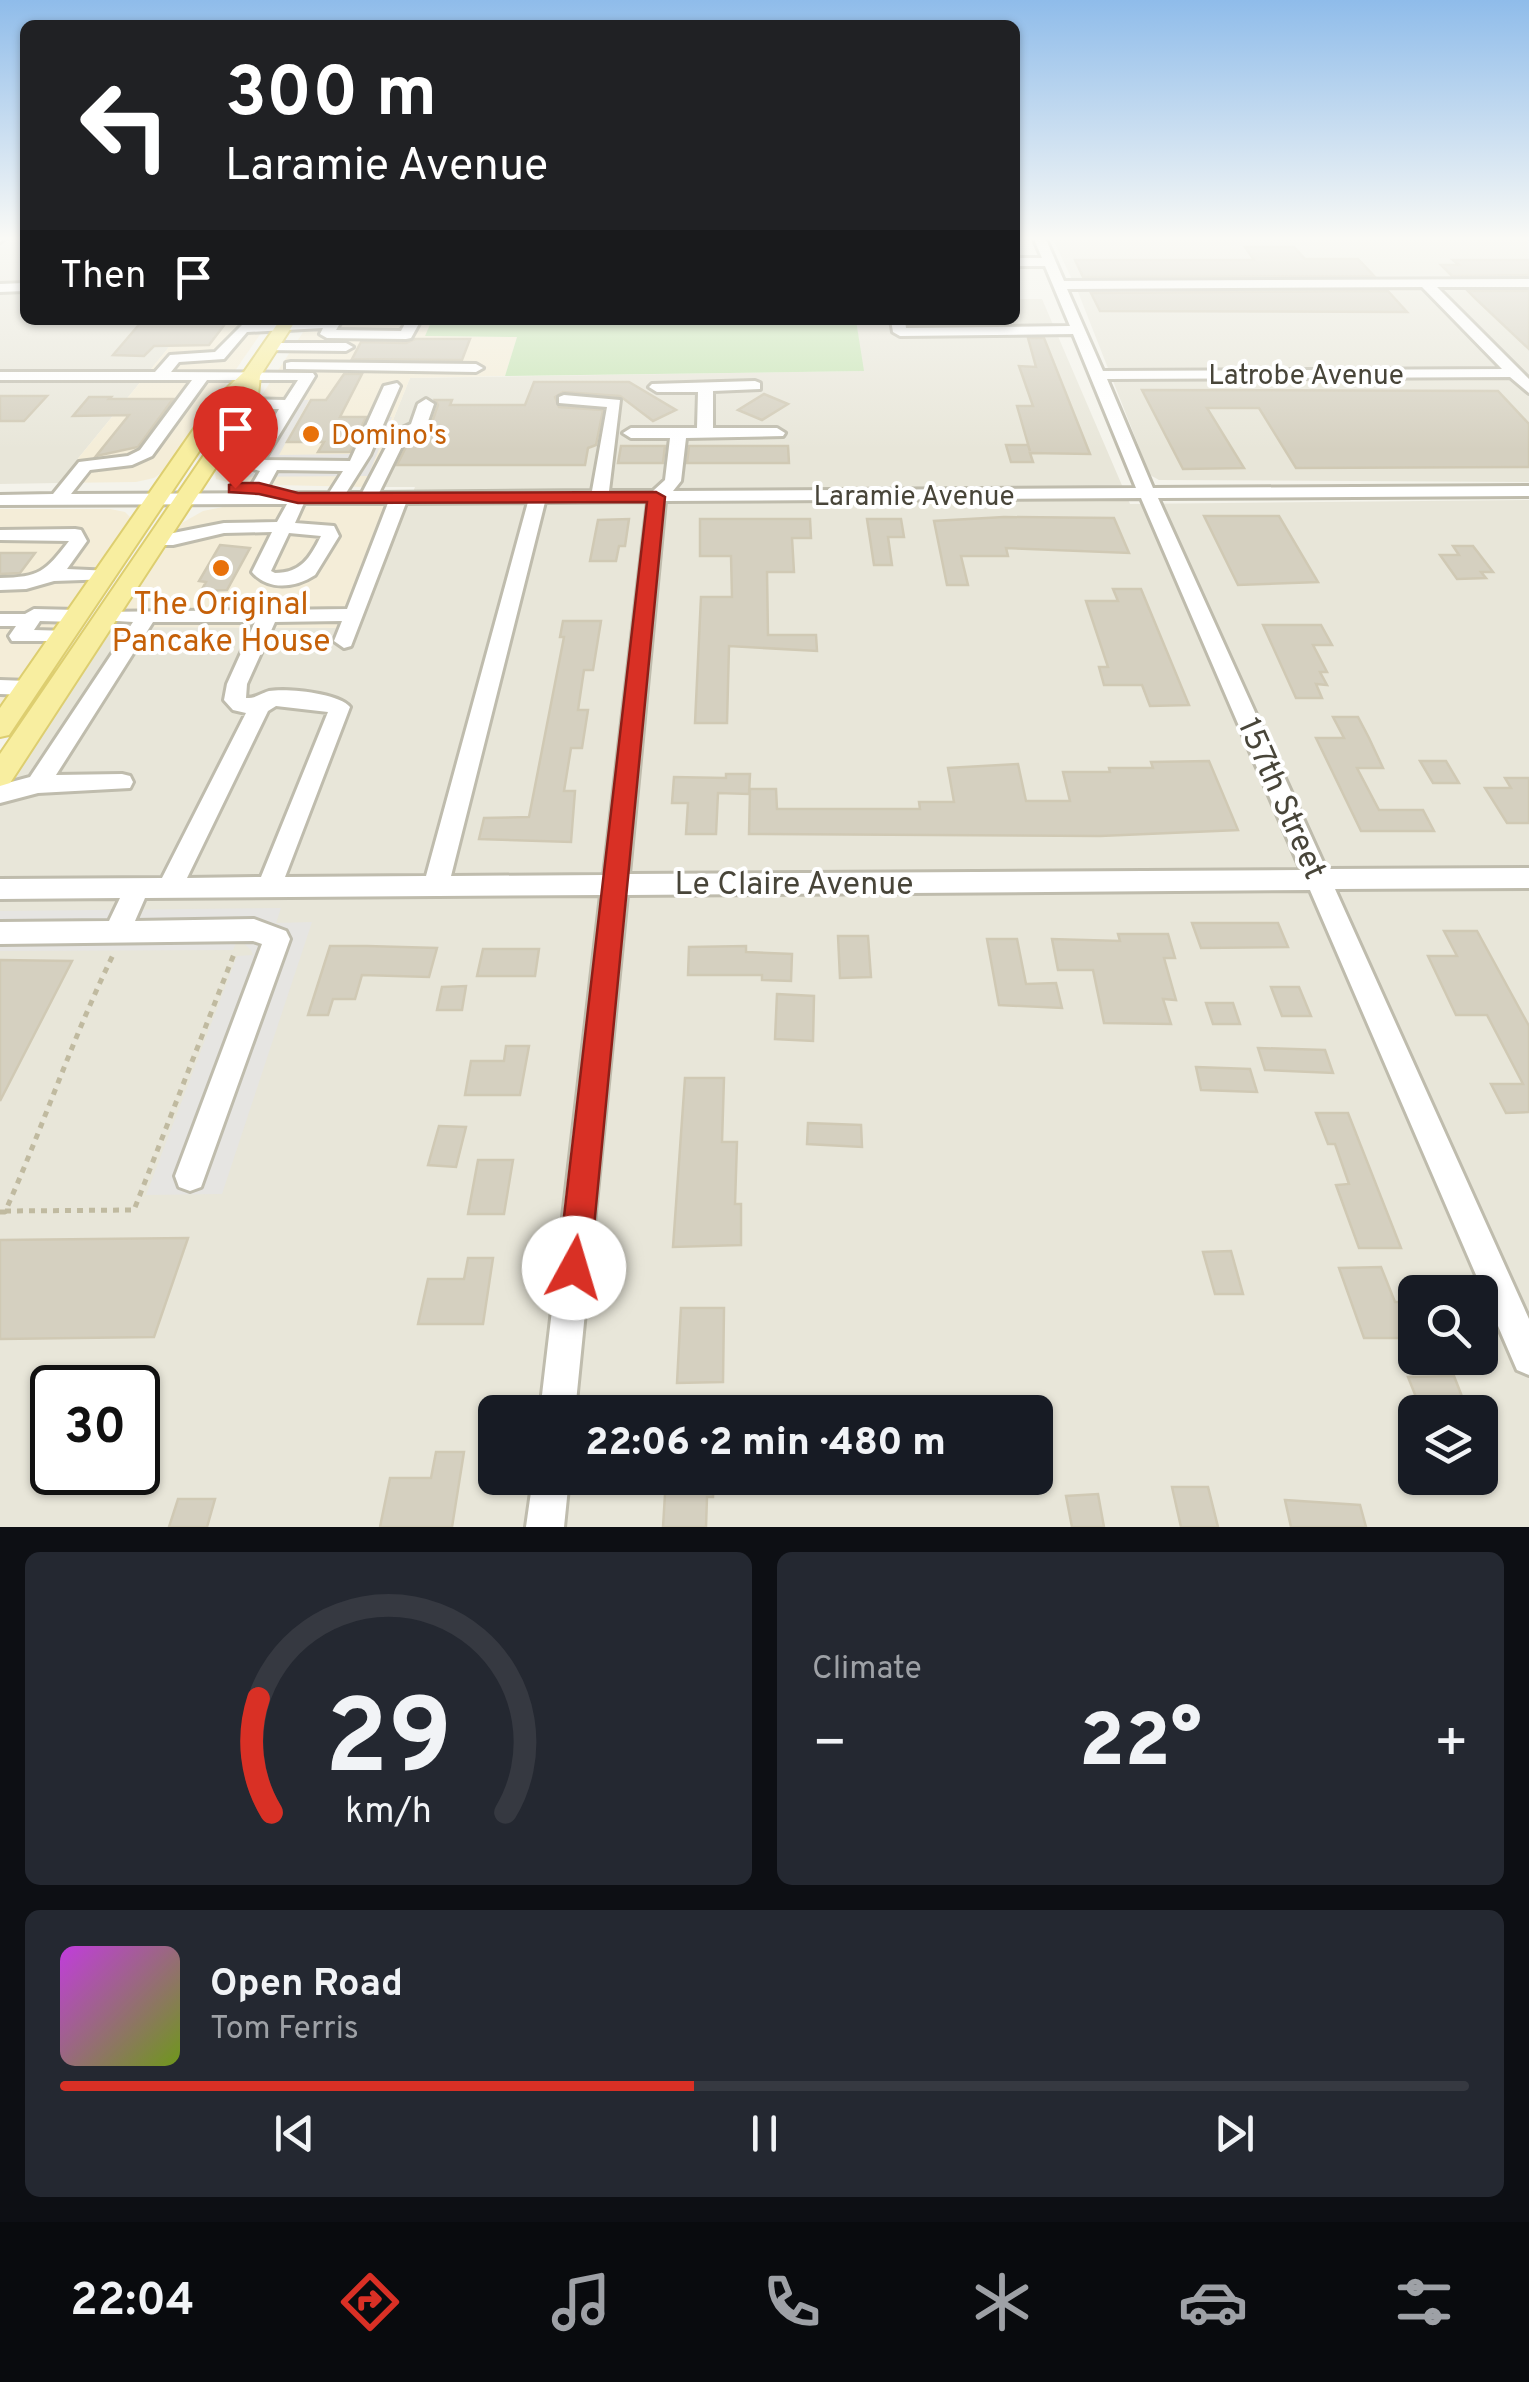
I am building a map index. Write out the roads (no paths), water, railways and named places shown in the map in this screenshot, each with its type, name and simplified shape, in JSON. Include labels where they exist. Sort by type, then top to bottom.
[{"type":"main road","points":[[0,776],[159,541],[174,495],[204,429],[221,404],[254,371],[284,325]]},
{"type":"main road","points":[[0,728],[104,575],[248,404],[254,371]]},
{"type":"street","name":"157th Street","points":[[1071,308],[1147,493],[1529,1358]]},
{"type":"street","points":[[1449,308],[1529,388]]},
{"type":"street","points":[[159,376],[175,358],[219,356],[240,329],[276,325]]},
{"type":"street","points":[[332,325],[327,334],[406,335],[411,325]]},
{"type":"street","points":[[899,325],[900,332],[1080,330]]},
{"type":"street","points":[[270,347],[346,348]]},
{"type":"street","points":[[0,376],[203,376],[254,371],[476,368]]},
{"type":"street","points":[[254,371],[308,376],[252,466],[354,466]]},
{"type":"street","name":"Latrobe Avenue","points":[[1098,375],[1514,373]]},
{"type":"street","points":[[58,500],[85,466],[140,458],[203,376]]},
{"type":"street","points":[[334,498],[354,466],[392,386]]},
{"type":"street","points":[[657,387],[755,386]]},
{"type":"street","points":[[705,433],[706,387]]},
{"type":"street","points":[[564,400],[610,400],[616,408],[600,497]]},
{"type":"street","points":[[248,404],[290,405]]},
{"type":"street","points":[[368,498],[395,443],[400,435],[418,427],[426,404]]},
{"type":"street","points":[[164,428],[204,429]]},
{"type":"street","points":[[560,1395],[656,497],[673,481],[679,433]]},
{"type":"street","points":[[631,434],[777,433]]},
{"type":"street","points":[[259,488],[272,466]]},
{"type":"street","name":"Laramie Avenue","points":[[3,503],[259,488],[298,498]]},
{"type":"street","name":"Laramie Avenue","points":[[174,495],[399,498],[1529,491]]},
{"type":"street","points":[[436,886],[538,497]]},
{"type":"street","points":[[159,541],[194,538],[214,530],[283,529],[298,498]]},
{"type":"street","points":[[344,641],[399,498]]},
{"type":"street","points":[[0,534],[79,536],[53,576]]},
{"type":"street","points":[[0,584],[26,584],[53,576],[104,575]]},
{"type":"street","points":[[0,620],[37,612],[19,636],[70,626]]},
{"type":"street","points":[[108,616],[354,615]]},
{"type":"street","points":[[38,784],[146,616]]},
{"type":"street","points":[[260,706],[241,705],[235,700],[245,666],[268,616]]},
{"type":"street","points":[[0,687],[28,688]]},
{"type":"street","points":[[170,888],[260,706],[272,698],[324,701],[339,707],[269,887]]},
{"type":"street","points":[[0,794],[38,784],[122,782]]},
{"type":"street","name":"Le Claire Avenue","points":[[0,889],[1529,878]]},
{"type":"street","points":[[120,947],[137,888]]},
{"type":"street","points":[[0,933],[120,947],[254,930],[276,939],[190,1176]]},
{"type":"street","points":[[546,1527],[549,1495]]},
{"type":"place","name":"Domino's","points":[[311,434]]},
{"type":"place","name":"The Original Pancake House","points":[[221,568]]}]
